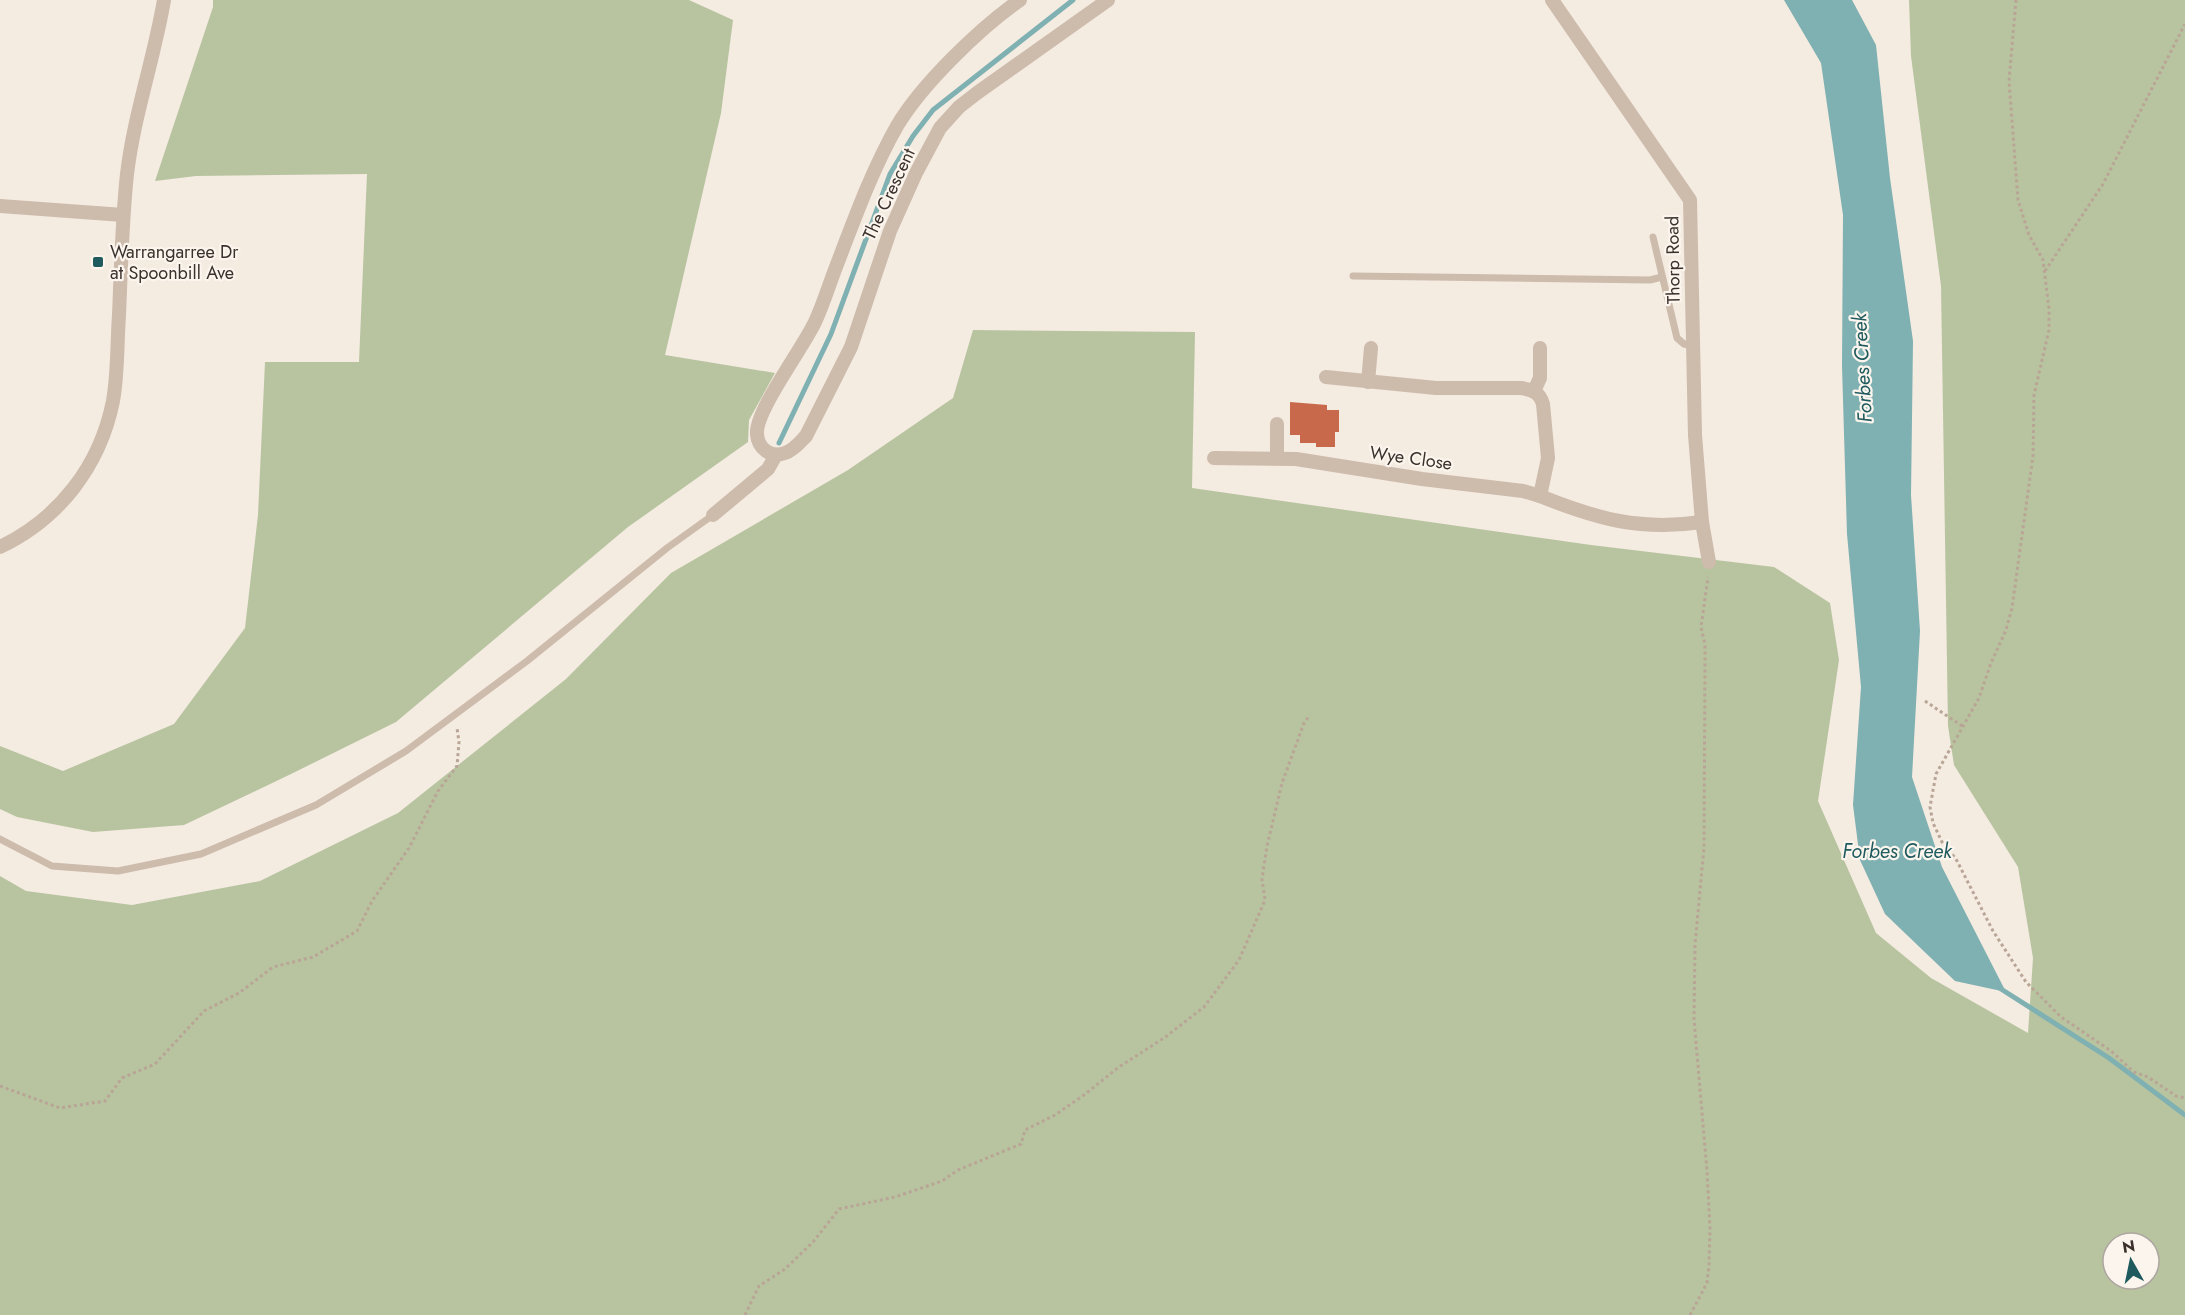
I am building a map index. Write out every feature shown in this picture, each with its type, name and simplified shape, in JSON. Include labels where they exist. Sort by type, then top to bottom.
[{"type":"street","points":[[0,547],[37,526],[56,510],[86,471],[103,433],[113,401],[123,215],[134,125],[164,0]]},
{"type":"street","name":"The Crescent","points":[[1020,0],[997,16],[932,80],[897,126],[870,184],[814,322],[761,413],[756,432],[759,445],[764,451],[776,455],[786,453],[806,436],[851,346],[890,231],[940,128],[959,107],[977,93],[1108,0]]},
{"type":"street","name":"Thorp Road","points":[[1552,0],[1690,200],[1695,435],[1702,522],[1709,562]]},
{"type":"street","points":[[0,206],[123,215]]},
{"type":"street","points":[[1368,382],[1371,348]]},
{"type":"street","points":[[1534,391],[1540,378],[1540,348]]},
{"type":"street","points":[[1326,377],[1436,388],[1521,388],[1534,391],[1543,404],[1548,458],[1540,496]]},
{"type":"street","points":[[1277,424],[1277,458]]},
{"type":"street","name":"The Crescent","points":[[713,515],[768,469],[776,455]]},
{"type":"street","name":"Wye Close","points":[[1215,458],[1296,459],[1422,479],[1512,489],[1540,496],[1588,514],[1630,524],[1674,526],[1702,522]]},
{"type":"lane","points":[[1653,237],[1677,338],[1684,344],[1693,346]]},
{"type":"lane","points":[[1353,276],[1638,280],[1662,277]]},
{"type":"lane","points":[[0,839],[52,866],[118,872],[201,854],[316,805],[406,751],[528,661],[667,548],[713,515]]},
{"type":"path","points":[[2016,0],[2009,81],[2018,200],[2029,235],[2043,260],[2049,330],[2034,395],[2034,456],[2012,608],[2006,630],[1979,698],[1936,774],[1930,807],[1933,823],[1942,842],[1956,859],[1993,931],[2032,988],[2061,1017],[2111,1051],[2134,1072],[2148,1077],[2176,1096],[2185,1098]]},
{"type":"path","points":[[2045,270],[2103,184],[2185,24]]},
{"type":"path","points":[[1690,1315],[1707,1283],[1710,1256],[1707,1171],[1694,1019],[1695,945],[1704,847],[1705,644],[1701,627],[1709,562]]},
{"type":"path","points":[[1925,701],[1962,726]]},
{"type":"path","points":[[0,1086],[60,1108],[105,1101],[122,1078],[155,1064],[204,1011],[239,993],[273,967],[312,957],[357,931],[372,901],[409,848],[438,791],[457,766],[459,742],[456,714]]},
{"type":"path","points":[[745,1315],[759,1286],[785,1269],[813,1242],[839,1209],[895,1197],[942,1182],[958,1170],[1021,1144],[1025,1130],[1055,1115],[1204,1008],[1239,960],[1265,900],[1262,871],[1282,783],[1304,723],[1310,715]]},
{"type":"green space","points":[[213,0],[689,0],[733,20],[721,113],[665,355],[775,373],[749,420],[748,442],[628,527],[396,722],[184,825],[93,832],[17,817],[0,809],[0,746],[63,771],[174,724],[245,628],[258,515],[265,362],[359,362],[367,174],[196,176],[155,181],[213,7]]},
{"type":"green space","points":[[1909,0],[2185,0],[2185,1315],[0,1315],[0,876],[26,891],[132,905],[260,881],[398,813],[566,679],[671,573],[848,470],[953,398],[973,330],[1195,332],[1192,488],[1591,545],[1774,567],[1830,603],[1839,660],[1818,801],[1876,933],[1931,978],[2028,1033],[2033,958],[2018,867],[1954,765],[1948,726],[1941,286],[1911,56]]},
{"type":"water","name":"Forbes Creek","points":[[1784,0],[1852,0],[1876,45],[1890,178],[1913,341],[1911,495],[1920,631],[1912,777],[1942,867],[2006,992],[1955,981],[1885,914],[1860,860],[1853,805],[1861,687],[1847,534],[1842,366],[1843,215],[1821,63]]},
{"type":"building","points":[[1290,402],[1327,405],[1327,410],[1339,410],[1339,432],[1335,432],[1335,447],[1316,447],[1316,443],[1300,443],[1300,435],[1290,435]]},
{"type":"waterway","points":[[779,443],[831,334],[890,174],[913,136],[933,110],[1073,0]]},
{"type":"waterway","name":"Forbes Creek","points":[[2001,989],[2109,1058],[2185,1115]]},
{"type":"place","name":"Warrangarree Dr at Spoonbill Ave","points":[[98,262]]}]
